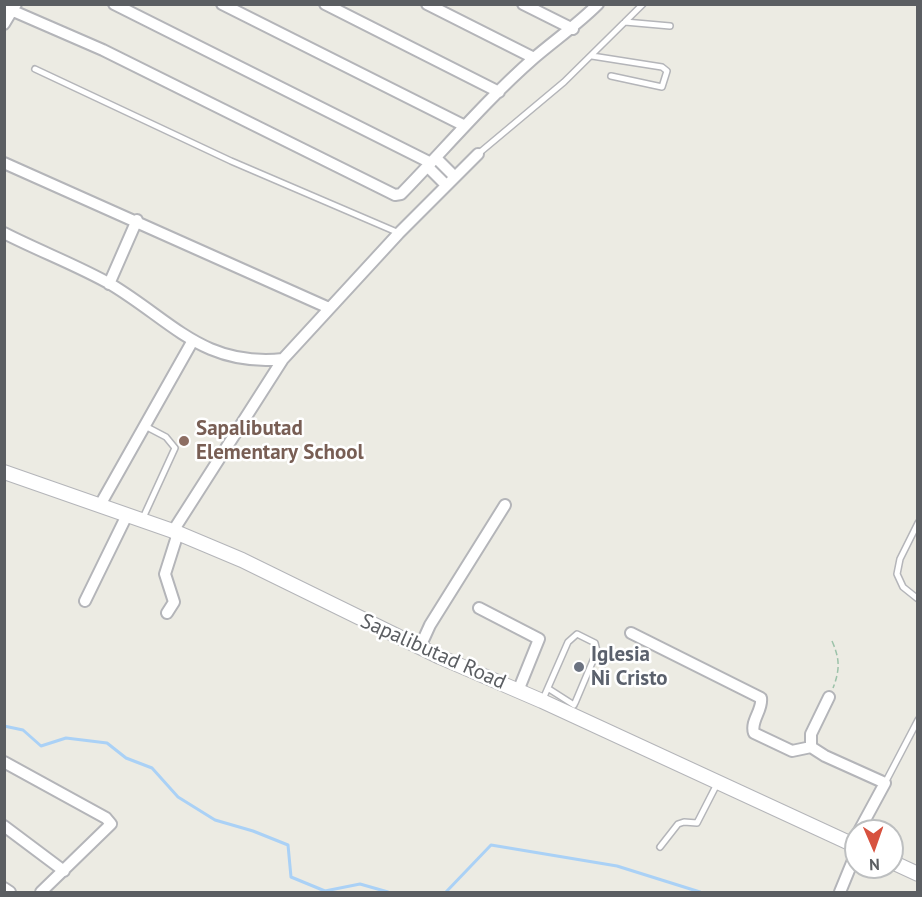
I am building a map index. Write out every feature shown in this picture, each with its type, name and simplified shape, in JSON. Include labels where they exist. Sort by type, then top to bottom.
[{"type":"street","points":[[114,4],[454,176]]},
{"type":"street","points":[[222,4],[465,126]]},
{"type":"street","points":[[325,4],[499,92]]},
{"type":"street","points":[[427,4],[534,58]]},
{"type":"street","points":[[524,4],[573,29]]},
{"type":"street","points":[[4,24],[10,8],[113,55],[390,194],[401,194],[534,58],[573,29],[598,4]]},
{"type":"street","points":[[167,613],[174,602],[165,574],[175,532],[283,359],[454,176],[478,154]]},
{"type":"street","points":[[4,163],[137,220],[329,308]]},
{"type":"street","points":[[432,163],[446,185]]},
{"type":"street","points":[[109,284],[137,220]]},
{"type":"street","points":[[4,233],[109,284],[153,312],[192,342],[210,351],[261,362],[283,359]]},
{"type":"street","points":[[100,505],[192,342]]},
{"type":"street","name":"Sapalibutad Road","points":[[4,472],[175,532],[242,560],[420,647],[518,691],[545,695],[718,783],[844,841]]},
{"type":"street","points":[[420,647],[430,625],[505,505]]},
{"type":"street","points":[[85,601],[128,515]]},
{"type":"street","points":[[479,608],[539,639],[518,691]]},
{"type":"street","points":[[630,633],[713,672],[761,698],[753,726],[754,733],[792,751],[811,747],[825,756],[885,783],[866,819]]},
{"type":"street","points":[[811,747],[811,734],[829,697]]},
{"type":"street","points":[[4,762],[106,818],[111,824],[40,892]]},
{"type":"street","points":[[4,826],[64,871]]},
{"type":"street","points":[[904,868],[918,874]]},
{"type":"street","points":[[4,888],[10,892]]},
{"type":"lane","points":[[478,154],[592,56],[643,4]]},
{"type":"lane","points":[[625,22],[670,26]]},
{"type":"lane","points":[[592,56],[662,67],[667,71],[662,87],[611,76]]},
{"type":"lane","points":[[35,69],[231,161],[399,234]]},
{"type":"lane","points":[[142,520],[175,453],[170,441],[145,426]]},
{"type":"lane","points":[[918,523],[900,559],[897,574],[903,587],[918,599]]},
{"type":"lane","points":[[545,695],[571,636],[577,634],[590,639],[595,643],[597,651],[573,709]]},
{"type":"lane","points":[[885,783],[918,720]]},
{"type":"lane","points":[[660,847],[678,825],[684,822],[697,823],[718,783]]},
{"type":"path","points":[[829,697],[839,670],[839,658],[832,641]]},
{"type":"waterway","points":[[4,726],[23,730],[41,746],[66,738],[107,743],[126,758],[152,768],[178,797],[215,820],[253,831],[288,845],[291,877],[325,891],[360,884],[388,892]]},
{"type":"waterway","points":[[446,892],[491,845],[617,866],[700,892]]},
{"type":"place","name":"Sapalibutad Elementary School","points":[[184,441]]},
{"type":"place","name":"Iglesia Ni Cristo","points":[[579,667]]}]
